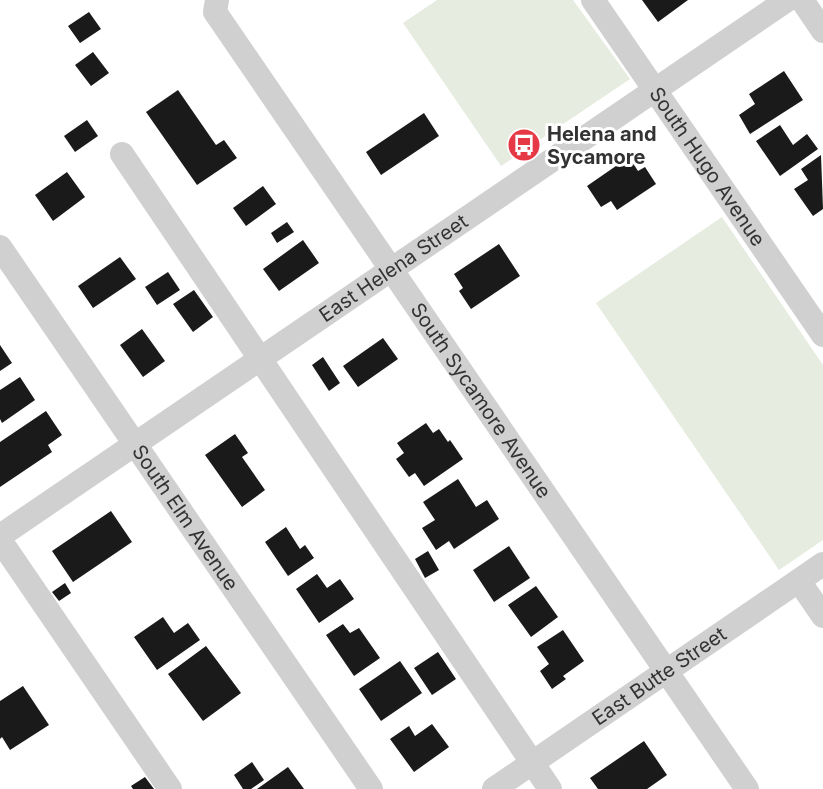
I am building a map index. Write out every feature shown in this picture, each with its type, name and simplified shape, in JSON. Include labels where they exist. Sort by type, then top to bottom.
[{"type":"street","name":"South Hugo Avenue","points":[[593,0],[823,335]]},
{"type":"street","name":"East Helena Street","points":[[0,538],[787,0]]},
{"type":"street","points":[[802,0],[823,31]]},
{"type":"street","name":"South Sycamore Avenue","points":[[216,6],[392,269],[747,789]]},
{"type":"street","points":[[122,154],[550,789]]},
{"type":"street","name":"South Elm Avenue","points":[[0,246],[371,789]]},
{"type":"street","points":[[0,538],[170,789]]},
{"type":"street","name":"East Butte Street","points":[[494,789],[823,564]]},
{"type":"street","points":[[799,581],[823,616]]},
{"type":"shaded area","points":[[437,0],[573,0],[630,79],[501,166],[403,23]]},
{"type":"shaded area","points":[[722,217],[823,365],[823,540],[779,570],[596,303]]},
{"type":"building","points":[[642,0],[688,0],[658,22]]},
{"type":"building","points":[[89,12],[101,29],[80,43],[68,26]]},
{"type":"building","points":[[93,52],[109,73],[91,86],[75,65]]},
{"type":"building","points":[[784,71],[803,100],[750,134],[739,115],[755,104],[749,94]]},
{"type":"building","points":[[178,90],[216,145],[224,140],[237,158],[197,185],[146,112]]},
{"type":"building","points":[[424,113],[439,136],[381,175],[366,152]]},
{"type":"building","points":[[87,120],[98,136],[75,152],[64,136]]},
{"type":"building","points":[[780,125],[793,145],[807,134],[818,149],[780,176],[756,141]]},
{"type":"building","points":[[821,155],[823,209],[813,216],[794,189],[808,180],[801,169]]},
{"type":"building","points":[[629,157],[638,171],[645,167],[656,184],[617,210],[611,201],[601,207],[587,186]]},
{"type":"building","points":[[67,172],[85,197],[53,221],[35,195]]},
{"type":"building","points":[[263,186],[276,204],[246,226],[233,208]]},
{"type":"building","points":[[287,222],[294,232],[277,243],[271,233]]},
{"type":"building","points":[[303,240],[319,263],[279,291],[263,269]]},
{"type":"building","points":[[499,244],[520,276],[471,309],[459,291],[463,288],[454,274]]},
{"type":"building","points":[[120,257],[136,279],[93,308],[78,286]]},
{"type":"building","points":[[168,272],[180,290],[157,305],[145,287]]},
{"type":"building","points":[[194,290],[213,317],[193,332],[173,304]]},
{"type":"building","points":[[142,329],[165,361],[143,377],[120,345]]},
{"type":"building","points":[[383,338],[398,359],[358,387],[343,366]]},
{"type":"building","points":[[0,345],[12,363],[0,371]]},
{"type":"building","points":[[323,357],[340,383],[329,391],[312,365]]},
{"type":"building","points":[[20,377],[35,400],[2,423],[0,390]]},
{"type":"building","points":[[46,411],[62,435],[48,445],[52,452],[0,487],[0,442]]},
{"type":"building","points":[[426,423],[433,433],[439,429],[463,459],[424,486],[415,473],[409,477],[396,459],[404,453],[397,443]]},
{"type":"building","points":[[235,434],[248,453],[242,457],[265,490],[242,507],[205,455]]},
{"type":"building","points":[[458,479],[476,507],[487,500],[499,519],[454,549],[449,541],[436,550],[422,528],[435,520],[423,502]]},
{"type":"building","points":[[111,511],[132,542],[73,582],[52,551]]},
{"type":"building","points":[[286,527],[300,549],[305,545],[314,558],[288,576],[265,542]]},
{"type":"building","points":[[509,546],[530,578],[494,602],[473,570]]},
{"type":"building","points":[[428,551],[439,570],[425,578],[415,559]]},
{"type":"building","points":[[317,574],[327,588],[340,579],[354,599],[319,623],[296,589]]},
{"type":"building","points":[[65,583],[71,593],[59,601],[52,592]]},
{"type":"building","points":[[536,586],[558,617],[531,637],[508,605]]},
{"type":"building","points":[[163,617],[174,633],[188,623],[200,640],[157,670],[134,637]]},
{"type":"building","points":[[343,624],[350,633],[359,628],[380,658],[354,676],[326,635]]},
{"type":"building","points":[[563,630],[584,661],[563,676],[566,679],[552,689],[540,671],[549,664],[537,647]]},
{"type":"building","points":[[206,646],[241,693],[203,721],[168,674]]},
{"type":"building","points":[[438,652],[456,679],[432,695],[414,668]]},
{"type":"building","points":[[400,661],[422,693],[381,721],[359,689]]},
{"type":"building","points":[[23,686],[49,725],[10,750],[2,737],[0,739],[0,701]]},
{"type":"building","points":[[432,724],[449,747],[414,772],[390,739],[409,726],[415,736]]},
{"type":"building","points":[[644,741],[667,775],[647,789],[598,789],[590,778]]},
{"type":"building","points":[[252,762],[264,780],[251,789],[243,789],[234,775]]},
{"type":"building","points":[[288,767],[304,789],[257,789]]},
{"type":"building","points":[[145,777],[154,789],[133,789],[131,786]]},
{"type":"place","name":"Helena and Sycamore","points":[[524,145]]}]
